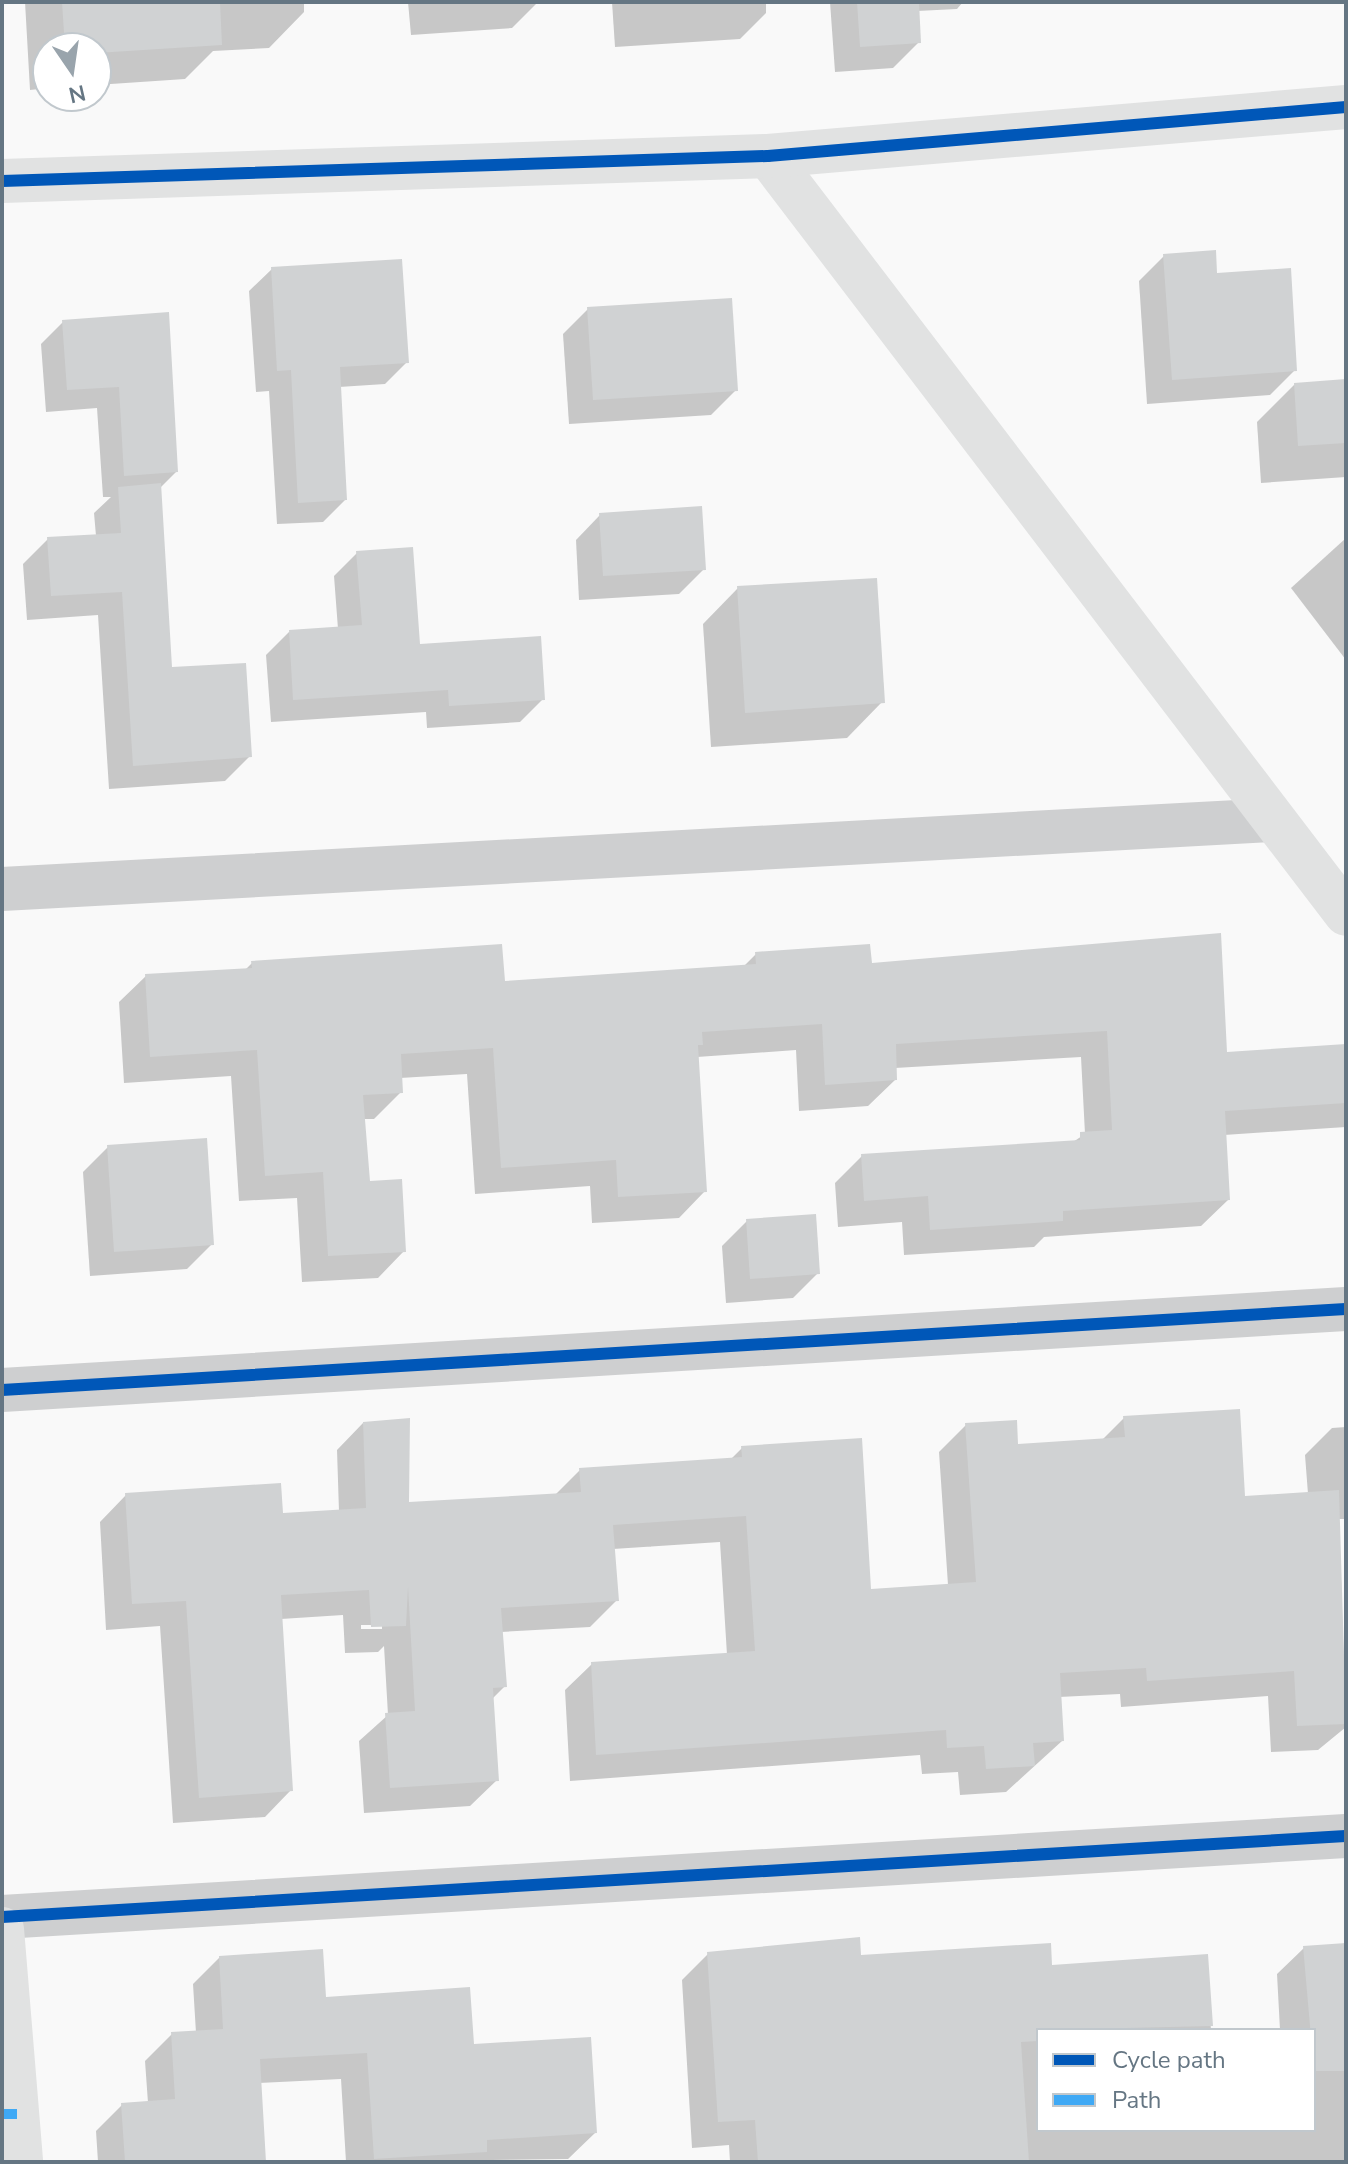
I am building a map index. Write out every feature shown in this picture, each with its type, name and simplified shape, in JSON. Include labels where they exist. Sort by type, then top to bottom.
[{"type":"street","points":[[2,181],[768,156],[1346,107]]},
{"type":"street","points":[[768,156],[1270,820],[1346,914]]},
{"type":"street","points":[[2,889],[1270,820]]},
{"type":"street","points":[[2,1390],[1346,1309]]},
{"type":"street","points":[[2,1917],[1346,1836]]},
{"type":"street","points":[[2,1929],[21,2162]]},
{"type":"building","points":[[62,2],[220,2],[222,45],[112,52],[112,32],[64,32]]},
{"type":"building","points":[[857,2],[919,2],[921,43],[860,47]]},
{"type":"building","points":[[1216,250],[1217,273],[1291,268],[1297,371],[1172,380],[1163,254]]},
{"type":"building","points":[[402,259],[409,363],[340,367],[347,500],[298,503],[291,370],[277,371],[271,267]]},
{"type":"building","points":[[732,298],[738,391],[593,400],[587,307]]},
{"type":"building","points":[[169,312],[178,472],[124,476],[119,387],[67,390],[62,320]]},
{"type":"building","points":[[1346,379],[1346,443],[1298,446],[1294,383]]},
{"type":"building","points":[[161,483],[172,667],[246,663],[252,757],[133,766],[122,592],[51,596],[47,537],[121,533],[118,487]]},
{"type":"building","points":[[702,506],[706,570],[603,576],[599,513]]},
{"type":"building","points":[[413,547],[420,644],[541,636],[545,700],[449,706],[448,690],[293,700],[289,630],[362,625],[356,551]]},
{"type":"building","points":[[877,578],[885,703],[745,713],[737,586]]},
{"type":"building","points":[[1221,933],[1227,1052],[1346,1044],[1346,1103],[1225,1111],[1230,1200],[1063,1211],[1063,1221],[930,1230],[928,1196],[864,1201],[861,1154],[1080,1140],[1080,1132],[1112,1130],[1107,1031],[896,1044],[897,1080],[825,1085],[822,1024],[702,1032],[703,1045],[698,1045],[707,1192],[618,1197],[616,1160],[501,1168],[493,1048],[401,1054],[403,1093],[363,1095],[370,1181],[402,1179],[406,1252],[328,1256],[323,1172],[265,1176],[257,1050],[150,1057],[145,974],[252,968],[251,961],[502,944],[505,981],[756,964],[755,952],[870,944],[872,963]]},
{"type":"building","points":[[207,1138],[214,1245],[114,1252],[107,1145]]},
{"type":"building","points":[[816,1214],[820,1274],[750,1279],[746,1219]]},
{"type":"building","points":[[1240,1409],[1245,1496],[1339,1490],[1346,1724],[1297,1726],[1294,1671],[1147,1681],[1146,1668],[1060,1673],[1064,1741],[1033,1743],[1035,1766],[986,1769],[984,1746],[947,1748],[946,1730],[596,1755],[591,1662],[755,1651],[746,1516],[613,1525],[619,1601],[501,1608],[507,1687],[493,1688],[499,1781],[390,1788],[385,1713],[415,1711],[408,1587],[406,1626],[371,1627],[369,1590],[281,1595],[293,1791],[199,1798],[186,1601],[132,1604],[125,1493],[281,1483],[283,1513],[366,1508],[363,1422],[410,1418],[409,1502],[581,1492],[579,1468],[742,1457],[741,1446],[862,1438],[871,1589],[976,1582],[965,1423],[1017,1420],[1018,1444],[1125,1437],[1123,1416]]},
{"type":"building","points":[[860,1937],[861,1955],[1051,1943],[1052,1965],[1208,1954],[1213,2026],[1036,2028],[1036,2041],[1021,2042],[1029,2162],[758,2162],[755,2120],[718,2122],[707,1952]]},
{"type":"building","points":[[1346,1943],[1346,2071],[1316,2071],[1316,2028],[1310,2028],[1303,1946]]},
{"type":"building","points":[[323,1949],[326,1997],[470,1987],[474,2044],[591,2037],[597,2133],[487,2140],[487,2152],[374,2159],[367,2053],[260,2059],[266,2162],[125,2162],[121,2103],[175,2099],[171,2032],[223,2029],[219,1956]]},
{"type":"marked path","points":[[2,2114],[17,2114]]},
{"type":"cycle path","points":[[2,181],[768,156],[1346,107]]},
{"type":"cycle path","points":[[2,1390],[1346,1309]]},
{"type":"cycle path","points":[[2,1917],[1346,1836]]}]
